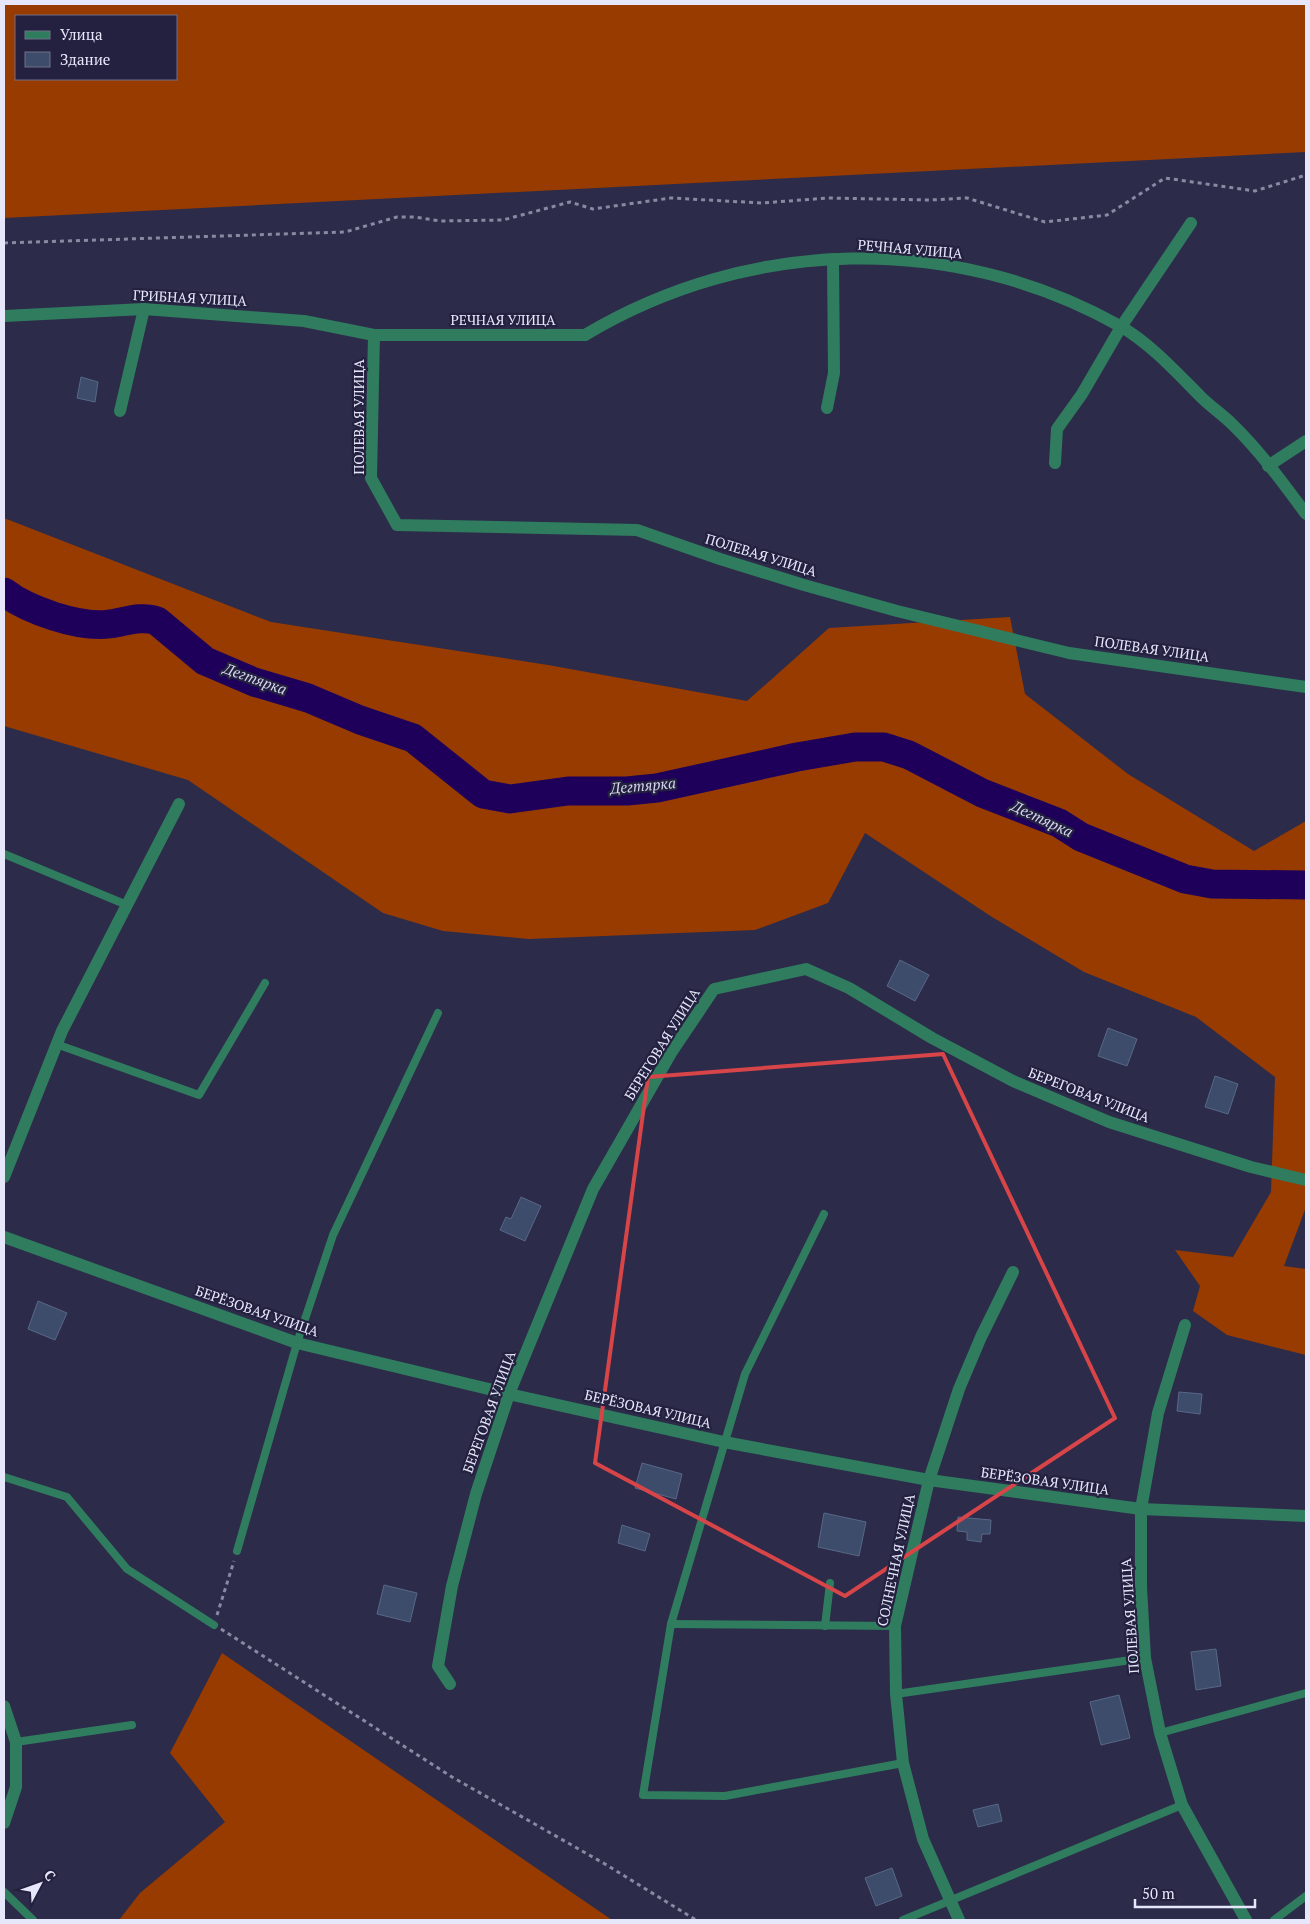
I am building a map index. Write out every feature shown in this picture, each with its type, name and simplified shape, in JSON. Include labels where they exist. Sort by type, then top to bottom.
[{"type":"street","points":[[1056,463],[1057,429],[1082,394],[1121,327],[1191,223]]},
{"type":"street","name":"РЕЧНАЯ УЛИЦА","points":[[374,334],[585,335],[609,321],[663,296],[734,272],[808,260],[864,258],[940,264],[994,274],[1058,297],[1121,327],[1177,371],[1201,397],[1233,425],[1306,514]]},
{"type":"street","points":[[827,408],[834,373],[833,259]]},
{"type":"street","points":[[120,411],[144,309]]},
{"type":"street","name":"ГРИБНАЯ УЛИЦА","points":[[4,316],[144,309],[304,320],[374,334]]},
{"type":"street","name":"ПОЛЕВАЯ УЛИЦА","points":[[374,334],[371,478],[397,525],[637,530],[720,559],[804,585],[897,611],[1050,648],[1306,687]]},
{"type":"street","points":[[1268,466],[1306,441]]},
{"type":"street","points":[[4,1177],[56,1044],[179,804]]},
{"type":"street","name":"БЕРЕГОВАЯ УЛИЦА","points":[[450,1684],[438,1666],[452,1586],[476,1494],[509,1394],[593,1189],[671,1052],[714,988],[806,969],[849,988],[932,1038],[1013,1081],[1109,1122],[1251,1167],[1306,1180]]},
{"type":"street","name":"БЕРЁЗОВАЯ УЛИЦА","points":[[4,1237],[297,1343],[509,1394],[724,1442],[929,1480],[1141,1509],[1306,1516]]},
{"type":"street","name":"СОЛНЕЧНАЯ УЛИЦА","points":[[959,1920],[923,1839],[903,1763],[896,1694],[895,1626],[929,1480],[959,1389],[981,1337],[1013,1272]]},
{"type":"street","name":"ПОЛЕВАЯ УЛИЦА","points":[[1185,1325],[1158,1413],[1141,1509],[1141,1587],[1145,1658],[1160,1733],[1182,1805],[1246,1920]]},
{"type":"street","points":[[4,1706],[16,1742],[16,1787],[4,1823]]},
{"type":"lane","points":[[4,854],[127,905]]},
{"type":"lane","points":[[56,1044],[199,1095],[265,983]]},
{"type":"lane","points":[[237,1551],[297,1343],[332,1235],[438,1013]]},
{"type":"lane","points":[[824,1214],[745,1374],[671,1624],[644,1795],[725,1796],[903,1763]]},
{"type":"lane","points":[[4,1477],[67,1497],[126,1569],[214,1625]]},
{"type":"lane","points":[[825,1626],[830,1583]]},
{"type":"lane","points":[[671,1624],[895,1626]]},
{"type":"lane","points":[[896,1694],[1145,1658]]},
{"type":"lane","points":[[1160,1733],[1306,1693]]},
{"type":"lane","points":[[16,1742],[132,1725]]},
{"type":"lane","points":[[902,1920],[1182,1805]]},
{"type":"lane","points":[[4,1892],[33,1920]]},
{"type":"lane","points":[[1274,1920],[1306,1896]]},
{"type":"path","points":[[4,243],[345,232],[397,217],[415,217],[440,221],[503,220],[570,202],[593,208],[671,198],[762,203],[828,198],[930,200],[967,198],[1044,222],[1107,215],[1165,178],[1255,191],[1306,176]]},
{"type":"path","points":[[237,1551],[214,1625],[452,1778],[605,1864],[696,1920]]},
{"type":"highlighted area","points":[[943,1054],[1115,1418],[845,1596],[595,1463],[648,1077]]},
{"type":"shaded area","points":[[4,4],[1306,4],[1306,152],[4,218]]},
{"type":"shaded area","points":[[4,518],[271,622],[548,665],[747,701],[829,628],[1010,617],[1025,694],[1128,774],[1254,851],[1306,821],[1306,1207],[1284,1266],[1306,1269],[1306,1355],[1227,1335],[1193,1311],[1200,1286],[1175,1250],[1233,1257],[1271,1192],[1275,1077],[1196,1017],[1084,972],[992,917],[865,833],[828,903],[755,930],[529,939],[443,931],[383,913],[188,780],[4,726]]},
{"type":"shaded area","points":[[222,1653],[612,1920],[119,1920],[140,1893],[225,1822],[170,1753]]},
{"type":"building","points":[[81,377],[98,382],[95,402],[77,398]]},
{"type":"building","points":[[900,960],[929,975],[915,1001],[887,986]]},
{"type":"building","points":[[1108,1028],[1137,1039],[1127,1066],[1098,1056]]},
{"type":"building","points":[[1215,1076],[1238,1084],[1228,1114],[1205,1107]]},
{"type":"building","points":[[521,1197],[541,1206],[525,1241],[500,1230],[506,1217],[511,1219]]},
{"type":"building","points":[[38,1301],[67,1313],[55,1340],[28,1329]]},
{"type":"building","points":[[1179,1392],[1202,1394],[1200,1414],[1177,1411]]},
{"type":"building","points":[[642,1463],[682,1474],[676,1499],[635,1488]]},
{"type":"building","points":[[824,1513],[866,1522],[859,1556],[818,1547]]},
{"type":"building","points":[[958,1517],[991,1520],[990,1534],[982,1534],[981,1542],[967,1540],[967,1532],[957,1531]]},
{"type":"building","points":[[622,1525],[650,1534],[645,1551],[618,1543]]},
{"type":"building","points":[[384,1585],[417,1593],[410,1622],[377,1614]]},
{"type":"building","points":[[1216,1649],[1221,1686],[1196,1690],[1191,1652]]},
{"type":"building","points":[[1119,1695],[1130,1738],[1101,1745],[1090,1702]]},
{"type":"building","points":[[998,1804],[1002,1821],[978,1827],[973,1810]]},
{"type":"building","points":[[892,1868],[902,1896],[876,1906],[865,1878]]},
{"type":"waterway","name":"Дегтярка","points":[[4,592],[39,611],[83,623],[97,625],[139,619],[157,621],[205,661],[254,682],[308,698],[360,720],[413,738],[483,794],[510,799],[568,791],[627,791],[657,788],[797,757],[855,747],[884,747],[909,755],[982,793],[1059,823],[1081,837],[1185,879],[1212,884],[1306,885]]}]
